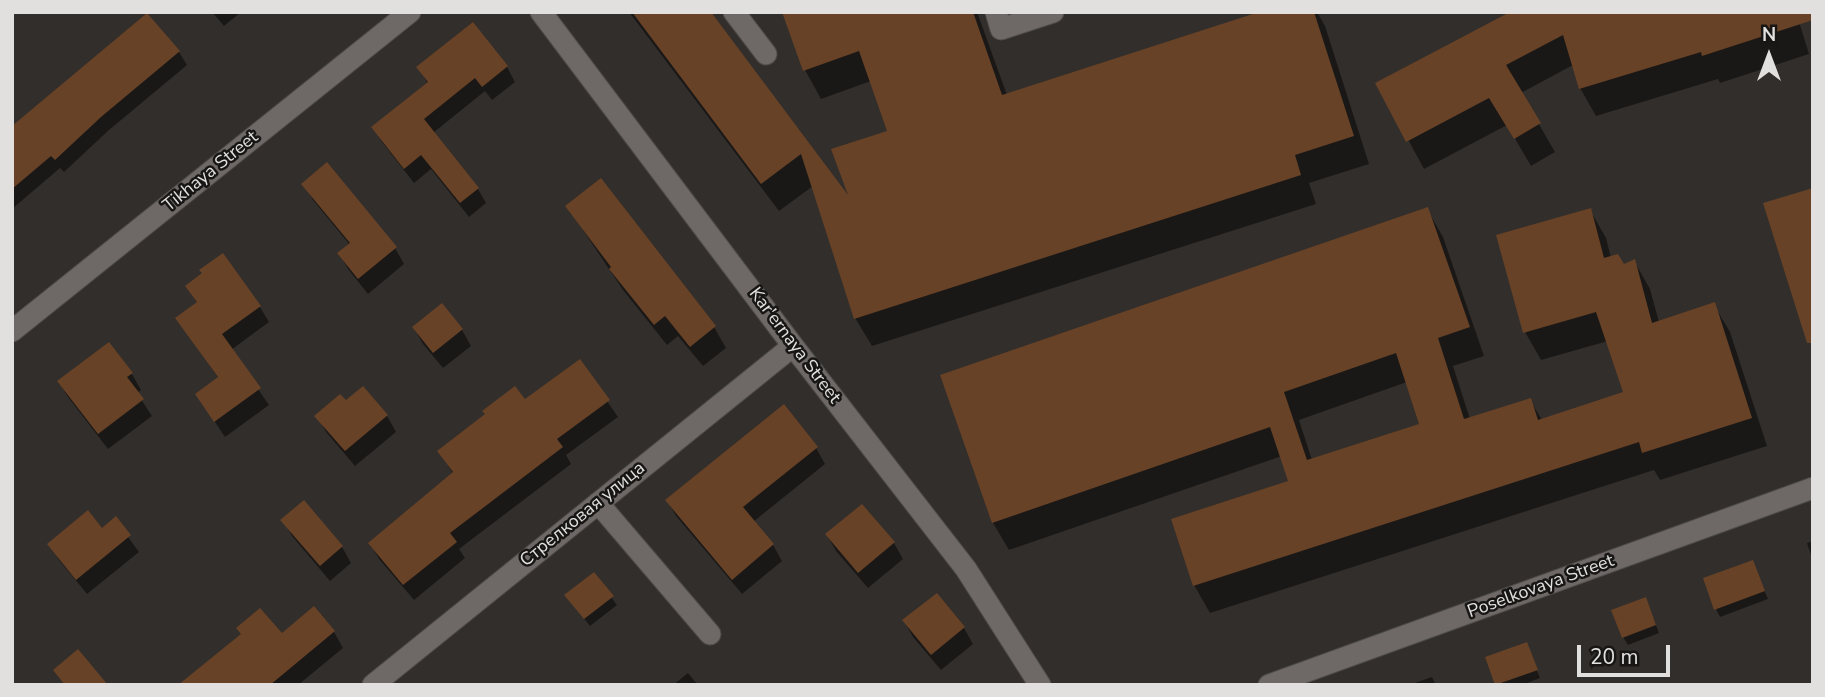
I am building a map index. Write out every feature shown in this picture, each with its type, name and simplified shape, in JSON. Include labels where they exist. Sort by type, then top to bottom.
[{"type":"street","name":"Tikhaya Street","points":[[14,326],[410,12]]},
{"type":"street","name":"Kar'ernaya Street","points":[[541,12],[793,346],[966,569],[1040,685]]},
{"type":"street","points":[[734,12],[766,54]]},
{"type":"street","points":[[996,12],[1001,29],[1053,12]]},
{"type":"street","name":"Стрелковая улица","points":[[373,685],[793,346]]},
{"type":"street","name":"Poselkovaya Street","points":[[1269,685],[1813,488]]},
{"type":"street","points":[[598,503],[710,634]]},
{"type":"building","points":[[632,12],[711,12],[848,195],[831,149],[887,131],[859,51],[803,71],[782,12],[973,12],[1002,95],[1259,12],[1314,12],[1354,136],[1295,155],[1301,175],[854,319],[801,154],[761,184]]},
{"type":"building","points":[[1510,12],[1813,12],[1813,20],[1702,56],[1701,52],[1579,89],[1563,35],[1506,65],[1541,123],[1514,139],[1489,98],[1406,142],[1375,83]]},
{"type":"building","points":[[147,13],[180,51],[101,117],[55,160],[51,156],[12,189],[12,126]]},
{"type":"building","points":[[473,22],[508,66],[482,87],[475,78],[424,119],[479,188],[460,203],[421,155],[404,169],[371,127],[428,82],[416,67]]},
{"type":"building","points":[[327,162],[397,247],[358,279],[337,253],[350,243],[301,184]]},
{"type":"building","points":[[601,178],[716,326],[690,347],[665,316],[654,325],[609,269],[611,267],[565,206]]},
{"type":"building","points":[[1813,188],[1813,343],[1807,343],[1763,203]]},
{"type":"building","points":[[1428,207],[1470,327],[1438,338],[1464,419],[1531,398],[1538,420],[1623,392],[1596,312],[1523,333],[1496,235],[1591,208],[1604,258],[1618,254],[1624,264],[1635,259],[1652,323],[1715,302],[1752,418],[1642,453],[1639,442],[1193,586],[1171,519],[1288,481],[1270,427],[992,523],[940,375]],"holes":[[[1396,353],[1419,424],[1307,460],[1284,392]]]},
{"type":"building","points":[[223,253],[261,306],[222,334],[261,388],[214,422],[195,394],[218,377],[175,318],[197,302],[185,286],[202,273],[199,270]]},
{"type":"building","points":[[442,303],[463,329],[433,353],[412,327]]},
{"type":"building","points":[[109,342],[133,373],[127,377],[144,399],[98,434],[57,381]]},
{"type":"building","points":[[580,359],[610,400],[557,439],[563,447],[450,533],[457,542],[403,585],[368,543],[453,472],[437,451],[485,414],[482,411],[515,386],[525,399]]},
{"type":"building","points":[[363,386],[388,415],[345,451],[314,416],[340,394],[346,400]]},
{"type":"building","points":[[784,404],[818,447],[743,507],[774,544],[732,580],[665,500]]},
{"type":"building","points":[[304,500],[343,546],[320,566],[280,520]]},
{"type":"building","points":[[862,504],[895,542],[858,573],[825,534]]},
{"type":"building","points":[[88,510],[102,528],[116,516],[131,535],[76,580],[47,544]]},
{"type":"building","points":[[1753,560],[1765,591],[1714,610],[1703,578]]},
{"type":"building","points":[[594,572],[614,596],[584,619],[564,595]]},
{"type":"building","points":[[937,593],[965,627],[931,655],[902,620]]},
{"type":"building","points":[[1646,597],[1656,625],[1622,638],[1611,610]]},
{"type":"building","points":[[314,606],[335,631],[270,685],[178,685],[241,634],[236,628],[260,608],[282,633]]},
{"type":"building","points":[[1527,642],[1538,670],[1495,685],[1485,657]]},
{"type":"building","points":[[78,649],[108,685],[65,685],[53,670]]}]
